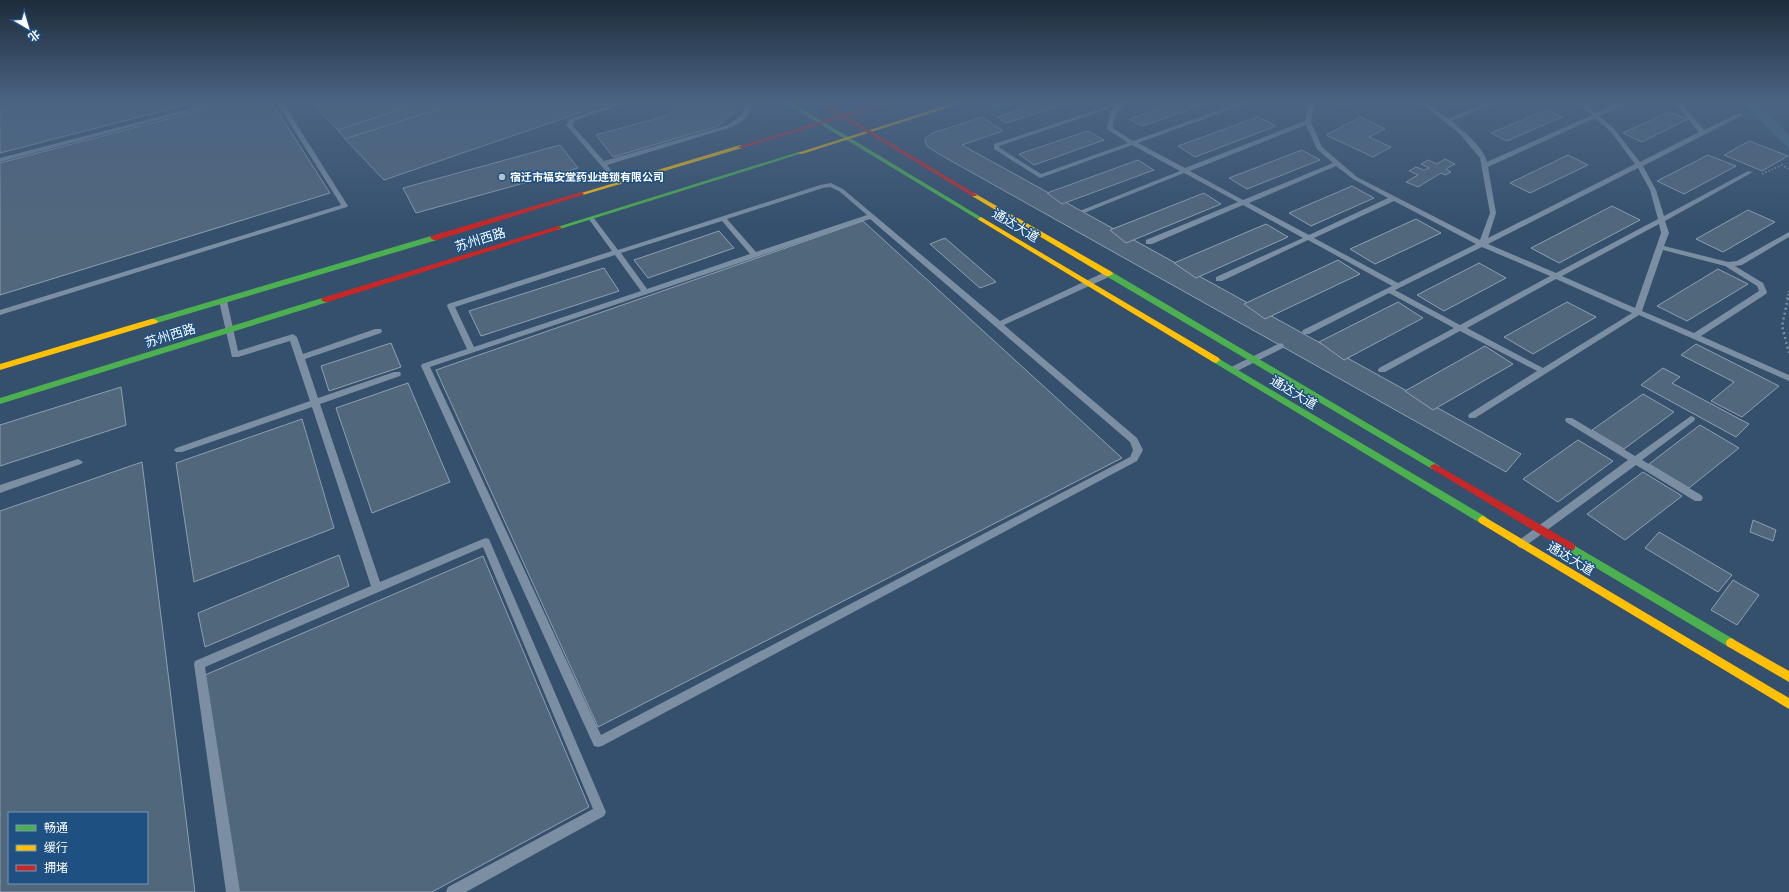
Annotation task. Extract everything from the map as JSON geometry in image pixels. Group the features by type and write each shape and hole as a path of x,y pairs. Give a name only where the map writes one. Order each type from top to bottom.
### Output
{"main road":[{"name":"苏州西路","path":"0,367 755,143"},
{"name":"苏州西路","path":"0,401 835,143"},
{"name":"通达大道","path":"853,143 1789,704"},
{"name":"通达大道","path":"886,143 1789,677"}],"lane":[{"path":"0,160 67,143"},
{"path":"0,313 345,206 305,143"},
{"path":"584,143 619,183"},
{"path":"602,164 674,143"},
{"path":"1003,143 996,145 997,150 1040,176 1132,143 1398,286"},
{"path":"1084,211 1256,143"},
{"path":"1317,143 1319,148 1355,178 1482,244 1637,313 1789,378"},
{"path":"1470,143 1483,158 1493,213 1482,244"},
{"path":"1484,166 1536,143"},
{"path":"1472,416 1637,313 1665,233 1653,190 1639,165 1622,143"},
{"path":"1306,332 1684,143"},
{"path":"1149,242 1337,163"},
{"path":"1382,370 1750,172"},
{"path":"472,350 451,306 822,186 831,186 841,190 872,216 999,324 1134,440 1138,450 1134,459 598,742 426,366 645,291 872,216"},
{"path":"1219,280 1394,198"},
{"path":"591,218 645,291"},
{"path":"723,218 755,255"},
{"path":"1659,248 1728,264 1739,263 1789,234"},
{"path":"1694,337 1763,292 1760,285 1728,264"},
{"path":"999,324 1108,274"},
{"path":"1390,291 1544,371"},
{"path":"223,301 235,355 293,337 377,588"},
{"path":"300,358 378,331"},
{"path":"1232,370 1280,346"},
{"path":"178,450 397,374"},
{"path":"1521,544 1539,529 1691,418"},
{"path":"1569,420 1698,498"},
{"path":"0,489 78,462"},
{"path":"233,892 198,664 486,542 600,812 453,892"}],"path":[{"path":"1750,172 1765,174 1782,165 1789,169"},
{"path":"1789,291 1782,326 1789,353"}],"water":[{"path":"1783,143 1789,143 1789,149"}],"building":[{"path":"0,143 40,143 0,153"},
{"path":"78,143 298,143 330,193 0,295 0,163"},
{"path":"348,143 493,143 384,180"},
{"path":"602,143 662,143 613,157"},
{"path":"925,143 969,143 962,145 1521,454 1506,472 927,146"},
{"path":"1053,143 1097,143 1034,165 1019,154"},
{"path":"1187,143 1233,143 1195,157 1178,146"},
{"path":"1342,143 1381,143 1391,147 1373,157"},
{"path":"1746,143 1753,143 1788,156 1762,171 1724,155"},
{"path":"560,145 578,168 416,213 403,188"},
{"path":"1302,150 1320,160 1247,189 1229,178"},
{"path":"1568,155 1588,165 1530,193 1510,183"},
{"path":"1708,155 1736,166 1684,194 1657,181"},
{"path":"1445,159 1455,164 1446,169 1451,172 1445,175 1441,173 1418,187 1406,182 1418,175 1409,171 1416,167 1424,170 1429,168 1421,164 1428,160 1437,164"},
{"path":"1138,160 1154,170 1062,204 1047,193"},
{"path":"1352,186 1374,198 1311,226 1289,213"},
{"path":"1204,193 1221,204 1126,243 1110,230"},
{"path":"1612,206 1640,220 1559,263 1531,248"},
{"path":"1748,210 1775,222 1723,252 1696,239"},
{"path":"1416,219 1441,233 1375,264 1350,249"},
{"path":"863,221 1122,458 598,727 436,370"},
{"path":"1266,224 1288,237 1196,278 1174,263"},
{"path":"719,231 734,248 648,278 634,260"},
{"path":"945,238 996,282 980,288 930,244"},
{"path":"1338,260 1360,274 1265,319 1244,304"},
{"path":"1479,263 1506,278 1444,311 1417,295"},
{"path":"604,268 619,291 481,336 469,311"},
{"path":"1718,269 1748,284 1687,321 1657,306"},
{"path":"1398,302 1423,318 1344,360 1319,342"},
{"path":"1567,302 1596,317 1533,354 1504,337"},
{"path":"391,343 401,367 329,391 321,366"},
{"path":"1696,344 1779,386 1742,417 1711,401 1734,382 1681,355"},
{"path":"1485,346 1513,364 1433,410 1405,391"},
{"path":"1663,368 1680,377 1672,383 1749,424 1736,437 1641,385"},
{"path":"408,383 450,482 372,513 336,408"},
{"path":"121,387 126,425 0,466 0,425"},
{"path":"1643,394 1674,412 1624,449 1592,430"},
{"path":"302,419 334,528 194,582 176,463"},
{"path":"1700,425 1739,448 1689,488 1649,464"},
{"path":"1578,440 1613,461 1558,502 1523,479"},
{"path":"142,462 195,892 0,892 0,511"},
{"path":"1643,472 1682,496 1625,540 1587,514"},
{"path":"1753,520 1776,530 1773,541 1750,532"},
{"path":"1659,532 1732,575 1718,592 1645,548"},
{"path":"339,555 349,586 205,647 198,613"},
{"path":"483,556 589,807 432,892 239,892 205,675"},
{"path":"1733,580 1759,595 1737,625 1711,610"}],"traffic: fast":[{"path":"854,143 981,219"},
{"path":"558,228 800,153"},
{"path":"154,321 434,238"},
{"path":"1109,274 1435,467"},
{"path":"0,401 325,300"},
{"path":"1216,360 1483,520"},
{"path":"1570,547 1731,643"}],"traffic: slow":[{"path":"800,153 833,143"},
{"path":"581,194 740,147"},
{"path":"974,195 1109,274"},
{"path":"981,219 1216,360"},
{"path":"0,367 154,321"},
{"path":"1483,520 1789,704"},
{"path":"1731,643 1789,677"}],"traffic: jam":[{"path":"740,147 755,143"},
{"path":"887,143 974,195"},
{"path":"434,238 581,194"},
{"path":"325,300 558,228"},
{"path":"1435,467 1570,547"}],"place":[{"name":"宿迁市福安堂药业连锁有限公司","path":"502,177"}]}
